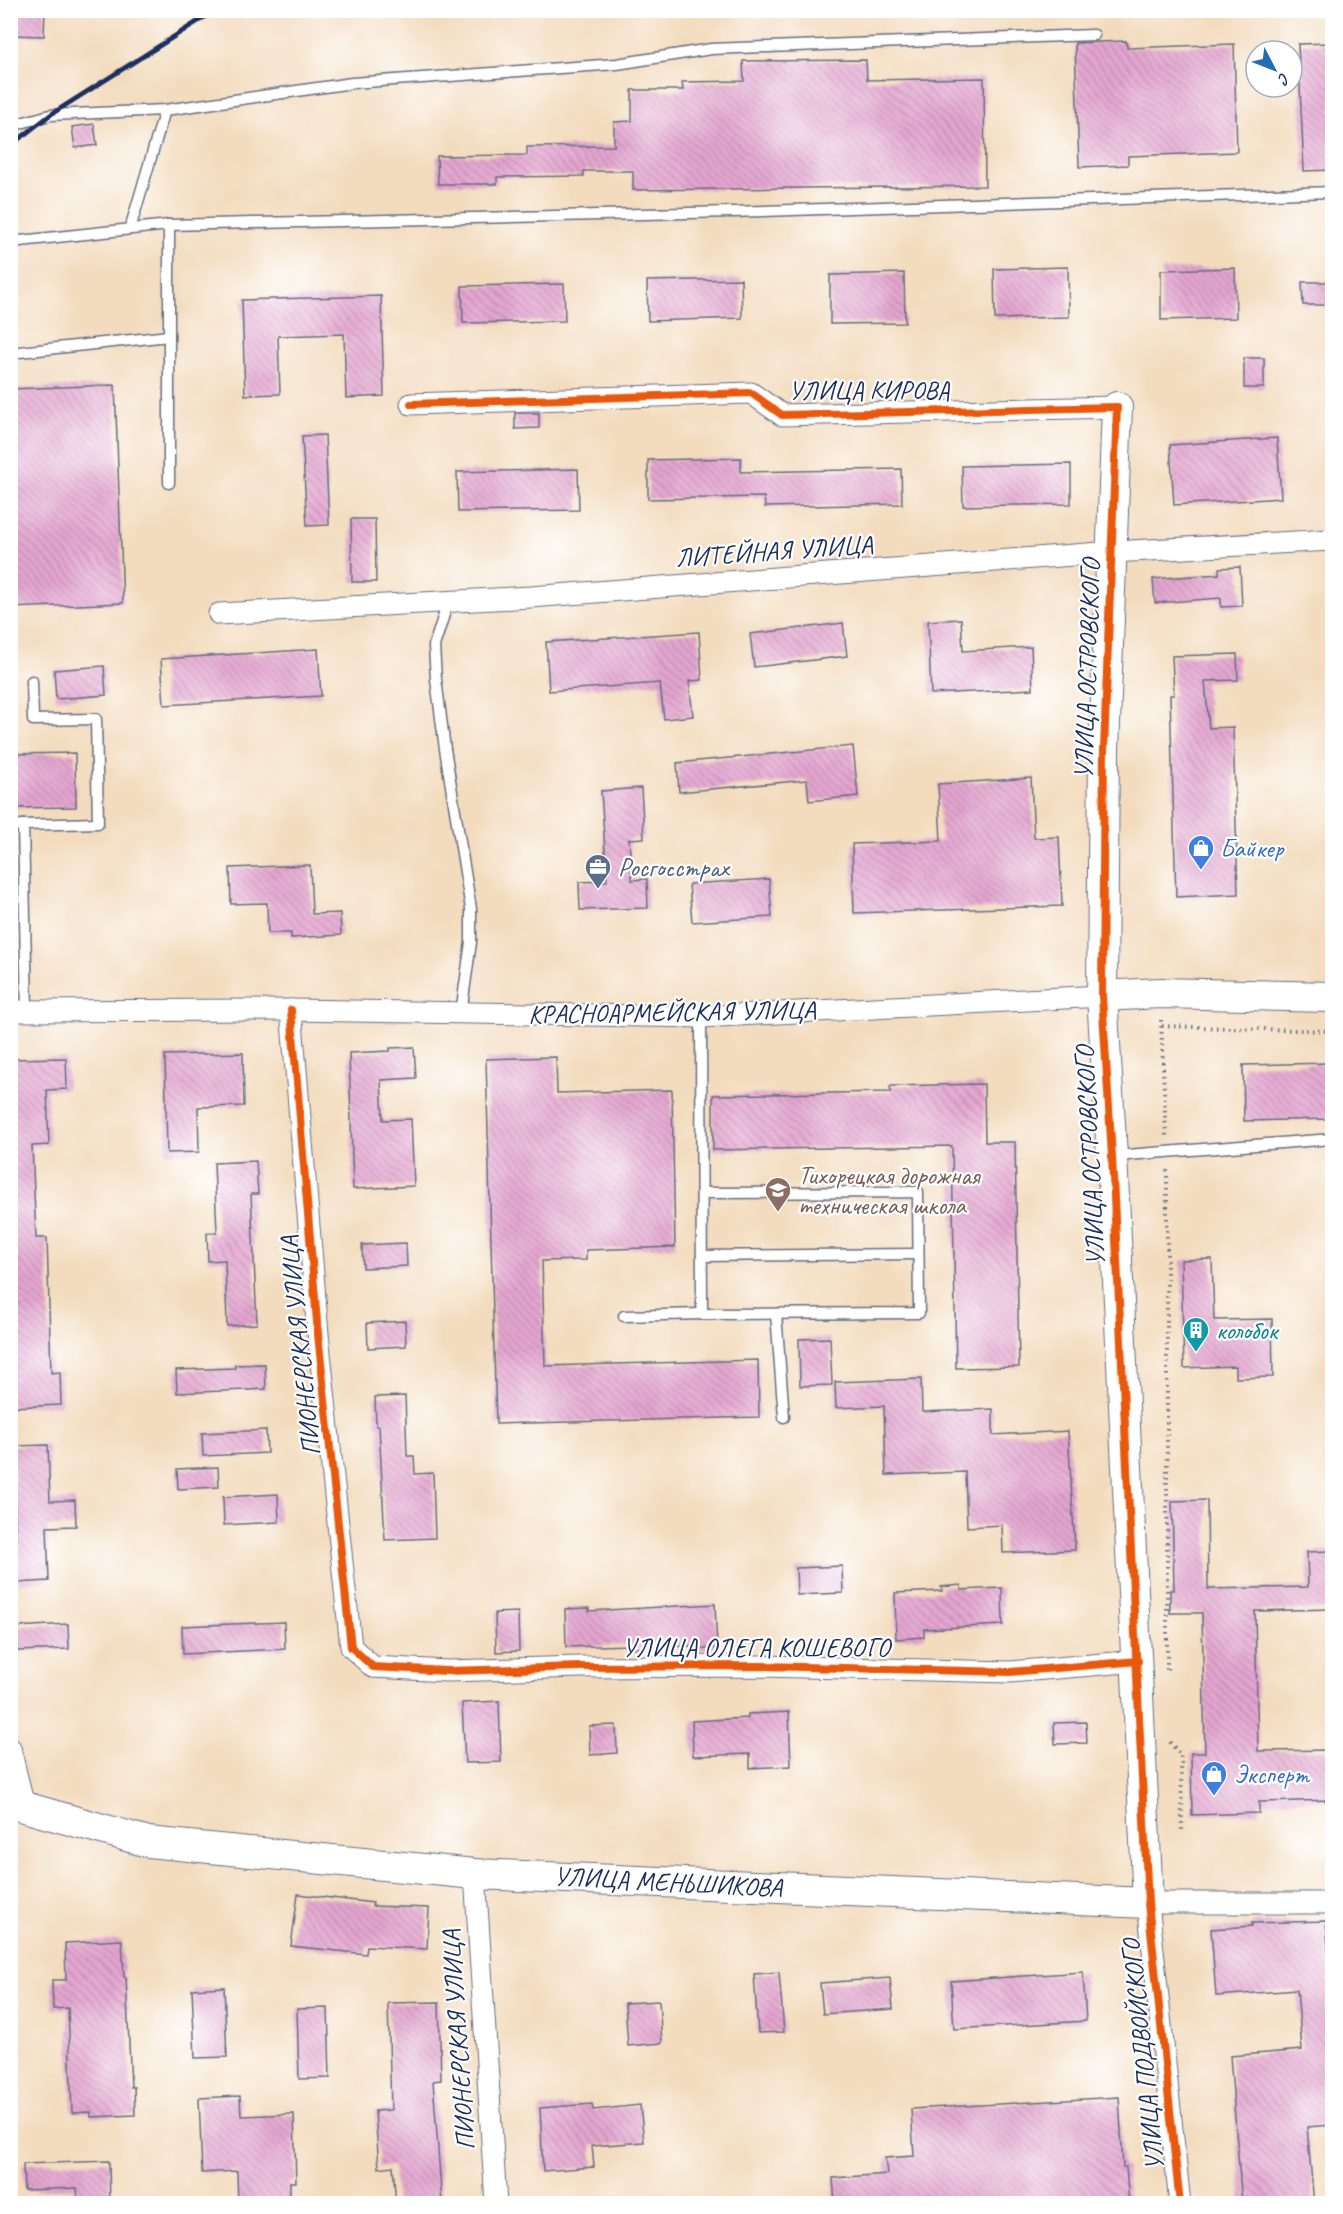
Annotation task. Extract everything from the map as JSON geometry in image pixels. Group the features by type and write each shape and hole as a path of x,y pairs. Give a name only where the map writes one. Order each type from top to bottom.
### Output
{"street":[{"name":"УЛИЦА КИРОВА","path":"411,404 751,393 782,415 1117,406"},
{"name":"УЛИЦА ОСТРОВСКОГО","path":"1117,406 1104,750 1102,996 1112,1156 1148,1903"},
{"name":"ЛИТЕЙНАЯ УЛИЦА","path":"219,614 531,597 1112,552 1332,540"},
{"name":"КРАСНОАРМЕЙСКАЯ УЛИЦА","path":"19,1011 291,1010 701,1017 1160,993 1332,997"},
{"name":"ПИОНЕРСКАЯ УЛИЦА","path":"291,1010 318,1334 351,1647 373,1667"},
{"name":"УЛИЦА ОЛЕГА КОШЕВОГО","path":"373,1667 447,1671 580,1667 760,1666 1010,1671 1137,1661"},
{"path":"10,1748 17,1805"},
{"name":"УЛИЦА МЕНЬШИКОВА","path":"17,1805 148,1842 475,1874 1148,1903 1332,1903"},
{"name":"ПИОНЕРСКАЯ УЛИЦА","path":"475,1874 496,2204"},
{"name":"УЛИЦА ПОДВОЙСКОГО","path":"1148,1903 1179,2204"}],"lane":[{"path":"10,126 50,116 165,110 352,83 616,64 711,49 1094,35"},
{"path":"130,229 165,110"},
{"path":"10,238 20,241 169,225 732,212 1332,192"},
{"path":"169,225 169,483"},
{"path":"10,353 169,336"},
{"path":"448,602 434,646 445,749 471,909 471,942 461,1013"},
{"path":"10,826 98,823 96,719 33,720 32,681"},
{"path":"19,1011 23,825"},
{"path":"701,1017 702,1314"},
{"path":"1112,1156 1332,1139"},
{"path":"624,1316 919,1313 918,1192 702,1193"},
{"path":"702,1256 918,1254"},
{"path":"776,1314 784,1417"}],"path":[{"path":"1160,993 1167,1152 1167,1681"},
{"path":"1162,1026 1332,1031"},
{"path":"1167,1740 1181,1756 1182,1831"}],"building":[{"path":"10,10 45,10 44,36 10,35"},
{"path":"1126,41 1127,48 1234,44 1237,152 1128,156 1128,165 1079,167 1075,43"},
{"path":"1332,43 1332,170 1304,171 1301,99 1304,99 1304,44"},
{"path":"866,60 867,80 984,78 985,186 633,190 633,171 584,171 584,176 497,177 497,184 438,184 437,156 527,155 527,147 614,146 614,122 632,121 632,90 683,90 682,82 744,81 743,61"},
{"path":"94,124 97,145 75,148 72,127"},
{"path":"1068,267 1069,317 995,319 994,269"},
{"path":"1235,268 1236,318 1161,320 1161,270"},
{"path":"904,273 905,323 830,324 830,275"},
{"path":"741,279 742,318 648,321 647,281"},
{"path":"1302,282 1332,282 1332,305 1303,305"},
{"path":"564,284 565,321 463,323 462,286"},
{"path":"381,296 384,396 346,398 344,334 278,336 280,394 245,395 242,300"},
{"path":"1244,358 1264,358 1264,388 1244,388"},
{"path":"115,385 123,603 10,608 10,389"},
{"path":"515,413 539,413 539,428 515,429"},
{"path":"325,435 329,525 307,526 302,436"},
{"path":"1277,438 1281,498 1174,505 1170,445"},
{"path":"741,458 741,472 901,469 902,504 765,507 764,497 648,499 648,460"},
{"path":"1071,464 1071,504 963,506 962,466"},
{"path":"578,469 579,510 458,512 457,472"},
{"path":"351,519 375,519 376,582 352,582"},
{"path":"1240,567 1242,606 1221,607 1221,598 1155,603 1153,579 1219,574 1219,568"},
{"path":"961,619 963,651 1031,647 1033,689 931,694 928,621"},
{"path":"843,623 847,656 754,667 750,634"},
{"path":"699,632 702,680 689,681 693,716 664,719 660,683 549,691 546,642"},
{"path":"318,649 321,696 164,705 161,659"},
{"path":"1237,654 1238,680 1205,681 1209,728 1233,727 1238,894 1176,897 1170,695 1174,695 1172,656"},
{"path":"104,666 106,695 56,699 54,670"},
{"path":"853,746 858,796 809,801 807,780 679,792 677,763"},
{"path":"75,753 76,807 10,808 10,754"},
{"path":"1031,778 1034,838 1059,837 1062,906 854,913 852,844 941,841 938,784"},
{"path":"641,788 644,838 629,839 632,880 647,879 648,908 580,910 579,882 607,881 601,791"},
{"path":"310,865 312,914 340,913 341,935 291,938 291,933 268,933 267,903 231,904 230,868"},
{"path":"769,879 772,917 692,922 689,884"},
{"path":"414,1047 416,1078 381,1080 383,1120 411,1119 414,1186 353,1189 349,1053"},
{"path":"243,1053 244,1106 198,1107 199,1152 167,1153 165,1055"},
{"path":"556,1057 557,1093 672,1090 675,1247 586,1250 586,1260 542,1261 545,1366 758,1360 759,1417 496,1424 486,1059"},
{"path":"66,1058 67,1089 47,1090 49,1145 32,1146 36,1238 47,1238 51,1373 60,1372 61,1405 10,1407 10,1059"},
{"path":"1332,1063 1332,1119 1244,1121 1243,1065"},
{"path":"984,1084 985,1142 1015,1142 1019,1367 956,1368 952,1146 713,1150 713,1095 891,1092 890,1086"},
{"path":"256,1161 258,1194 251,1194 257,1324 227,1326 225,1260 208,1261 207,1233 217,1233 214,1163"},
{"path":"406,1243 407,1266 363,1268 362,1245"},
{"path":"1212,1259 1214,1320 1272,1319 1273,1377 1236,1378 1236,1366 1184,1368 1181,1260"},
{"path":"405,1321 406,1346 368,1348 367,1323"},
{"path":"830,1338 832,1385 800,1386 799,1339"},
{"path":"265,1364 266,1389 177,1393 176,1370 235,1368 235,1365"},
{"path":"921,1379 922,1412 993,1409 993,1435 1068,1431 1075,1550 1003,1553 1002,1525 967,1527 965,1472 886,1475 884,1406 836,1408 835,1382"},
{"path":"405,1396 407,1456 414,1456 415,1474 433,1473 435,1538 385,1540 379,1426 376,1426 375,1397"},
{"path":"266,1430 267,1453 203,1456 202,1433"},
{"path":"48,1445 50,1501 75,1500 76,1526 47,1527 49,1581 17,1583 13,1446"},
{"path":"218,1467 219,1487 178,1489 177,1469"},
{"path":"278,1494 279,1522 224,1525 223,1497"},
{"path":"1207,1500 1208,1589 1308,1587 1307,1552 1332,1551 1332,1609 1255,1611 1258,1751 1332,1750 1332,1800 1259,1802 1259,1813 1192,1815 1191,1753 1205,1753 1202,1613 1170,1613 1170,1590 1174,1590 1172,1501"},
{"path":"842,1566 843,1593 797,1595 796,1568"},
{"path":"961,1585 961,1590 1002,1588 1003,1625 924,1629 924,1637 896,1639 895,1593 942,1591 941,1587"},
{"path":"715,1604 717,1648 693,1650 693,1646 630,1648 630,1645 566,1647 565,1609 589,1608 589,1611"},
{"path":"518,1612 519,1651 496,1652 495,1613"},
{"path":"284,1622 285,1649 183,1654 182,1626"},
{"path":"68,1624 69,1649 17,1651 16,1627"},
{"path":"499,1701 501,1762 465,1763 462,1703"},
{"path":"789,1712 791,1766 750,1768 750,1754 693,1756 692,1721 748,1718 748,1714"},
{"path":"1086,1722 1087,1743 1055,1744 1054,1723"},
{"path":"616,1725 617,1753 590,1755 589,1726"},
{"path":"298,1894 373,1903 372,1906 429,1908 427,1949 367,1946 366,1954 291,1946"},
{"path":"1326,1921 1331,1987 1328,1987 1332,2045 1332,2125 1307,2127 1314,2204 1242,2204 1230,2056 1302,2050 1297,1990 1216,1996 1211,1929 1252,1926 1252,1923"},
{"path":"122,1940 131,2087 134,2087 135,2115 91,2117 91,2112 72,2113 68,2008 53,2009 52,1980 66,1980 65,1943"},
{"path":"779,1972 784,2032 758,2033 754,1974"},
{"path":"1083,1972 1086,2021 954,2029 951,1981"},
{"path":"890,1978 893,2009 823,2014 820,1983"},
{"path":"224,1987 227,2057 195,2058 192,1989"},
{"path":"659,2001 662,2043 628,2046 625,2003"},
{"path":"439,2002 441,2080 433,2081 442,2204 396,2204 393,2166 379,2168 375,2111 391,2110 388,2003"},
{"path":"328,2008 330,2078 299,2079 297,2009"},
{"path":"240,2096 241,2116 294,2114 296,2182 290,2182 290,2204 238,2204 237,2171 202,2173 199,2098"},
{"path":"1119,2097 1123,2167 1126,2167 1129,2204 835,2204 833,2178 887,2174 885,2158 914,2156 911,2109"},
{"path":"592,2104 593,2110 640,2105 644,2142 592,2146 594,2167 543,2171 540,2108"},
{"path":"109,2161 110,2204 78,2204 77,2188 24,2190 23,2164"}],"railway":[{"path":"10,146 50,115 216,10"}],"cycle path":[{"path":"411,404 751,393 782,415 1117,407 1104,750 1102,996 1112,1156 1148,1903 1180,2204"},
{"path":"291,1010 318,1334 351,1647 373,1667 447,1671 580,1667 761,1666 1010,1672 1138,1661"}],"place":[{"name":"Байкер","path":"1201,871"},
{"name":"Росгосстрах","path":"598,890"},
{"name":"Тихорецкая дорожная техническая школа","path":"778,1213"},
{"name":"колобок","path":"1196,1353"},
{"name":"Эксперт","path":"1214,1797"}]}
